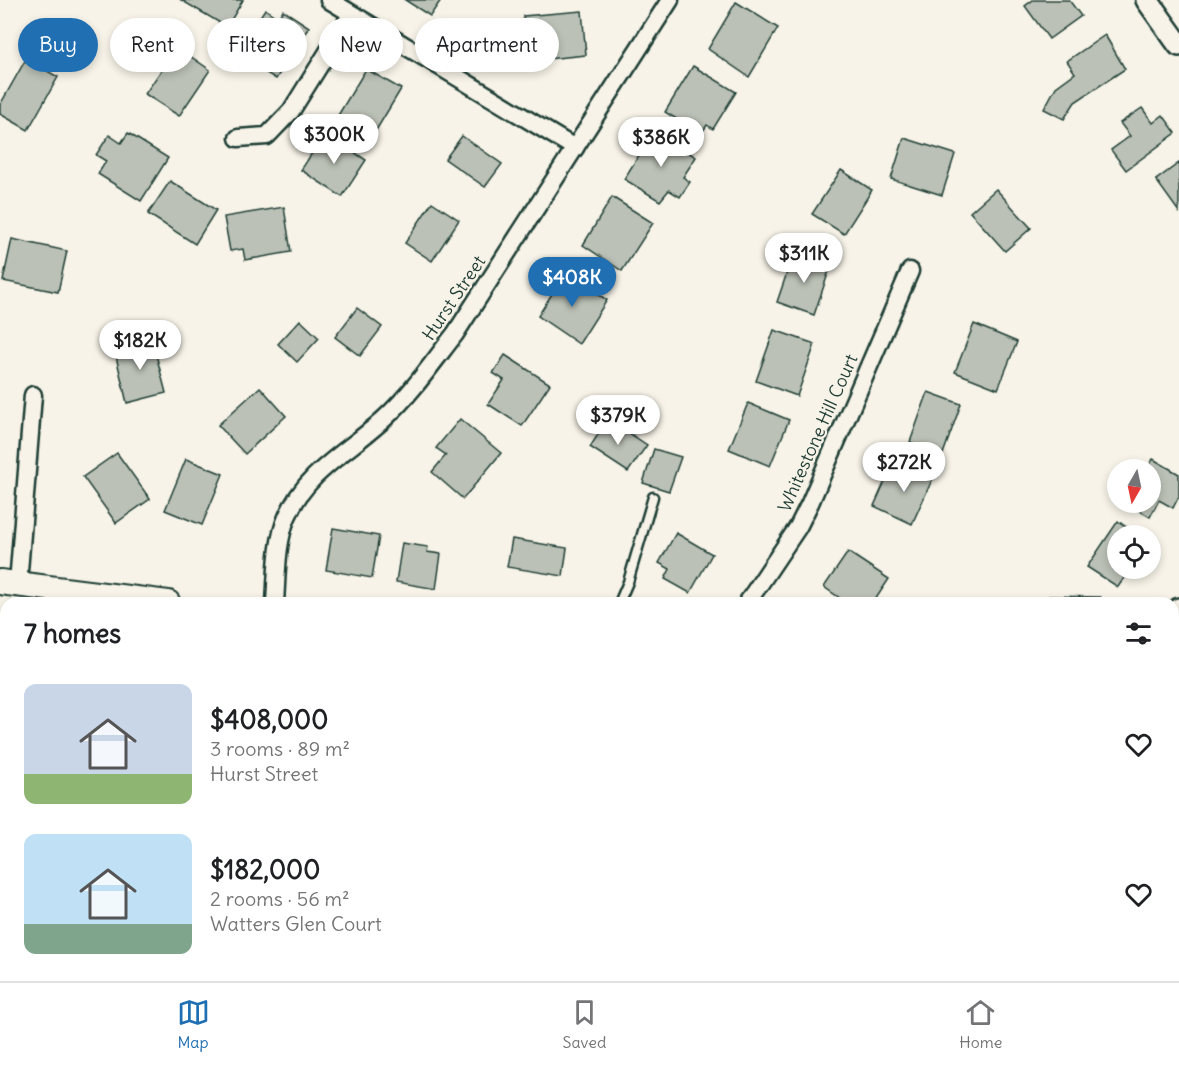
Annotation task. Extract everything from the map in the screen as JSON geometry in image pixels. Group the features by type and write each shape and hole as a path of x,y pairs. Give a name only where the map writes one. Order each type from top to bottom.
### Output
{"main road":[{"path":"9,583 120,597"}],"street":[{"path":"329,0 575,148"},
{"name":"Hurst Street","path":"275,597 281,534 286,518 298,495 314,475 385,418 419,381 455,334 670,0"},
{"path":"1147,0 1179,45"},
{"path":"238,138 267,136 291,111 351,15"},
{"name":"Whitestone Hill Court","path":"751,597 798,527 810,503 910,271"},
{"path":"9,583 33,395"}],"lane":[{"path":"622,597 653,497"}],"building":[{"path":"181,0 243,0 232,18 212,18"},
{"path":"405,0 441,0 430,16"},
{"path":"1033,0 1069,0 1081,16 1049,39 1025,6"},
{"path":"736,2 778,28 749,77 708,49"},
{"path":"265,9 278,18 259,18"},
{"path":"283,10 295,18 278,18"},
{"path":"582,11 586,55 559,58 559,18 523,18 523,16"},
{"path":"1105,35 1125,69 1075,102 1064,119 1044,109 1056,87 1075,73 1067,61"},
{"path":"195,60 207,68 209,72 179,116 145,94 160,72 195,72"},
{"path":"693,66 736,92 713,129 707,125 701,134 665,112"},
{"path":"19,72 49,72 58,77 28,130 0,114 0,105"},
{"path":"265,72 280,72 276,79"},
{"path":"364,72 371,72 401,89 372,137 337,117"},
{"path":"1142,108 1153,123 1163,115 1176,133 1126,170 1111,150 1130,136 1120,123"},
{"path":"654,131 696,157 683,177 690,182 680,197 669,190 660,201 624,179"},
{"path":"128,133 168,158 141,201 98,174 106,161 96,155 109,135 121,143"},
{"path":"325,133 366,160 342,197 301,170"},
{"path":"462,136 502,164 485,187 445,159"},
{"path":"904,138 955,154 942,195 891,179"},
{"path":"1179,163 1179,212 1156,180"},
{"path":"841,170 872,190 844,234 812,214"},
{"path":"170,181 216,210 195,244 148,214"},
{"path":"996,189 1031,228 1005,251 970,212"},
{"path":"612,197 653,223 622,271 583,245"},
{"path":"432,202 459,220 432,261 405,243"},
{"path":"284,207 291,252 245,260 243,249 230,251 224,217"},
{"path":"12,239 67,251 58,292 3,281"},
{"path":"794,252 831,265 814,315 777,302"},
{"path":"565,273 607,300 579,344 538,316"},
{"path":"357,308 382,327 360,356 335,337"},
{"path":"300,320 319,338 297,362 278,344"},
{"path":"974,324 1017,342 998,389 955,372"},
{"path":"774,330 815,344 797,396 756,381"},
{"path":"152,339 166,393 127,403 114,348"},
{"path":"505,355 550,384 522,426 488,404 504,380 493,373"},
{"path":"260,387 286,416 245,454 218,425"},
{"path":"928,392 961,404 943,454 910,442"},
{"path":"748,403 789,420 770,466 729,449"},
{"path":"460,419 501,453 463,499 432,472 446,455 436,448"},
{"path":"608,419 647,445 628,472 590,447"},
{"path":"654,449 681,457 669,491 643,483"},
{"path":"117,453 150,499 116,523 83,477"},
{"path":"186,459 223,474 202,525 165,510"},
{"path":"1161,464 1179,474 1179,496 1173,508 1161,501"},
{"path":"903,465 933,478 912,524 874,506 890,470 899,474"},
{"path":"333,528 379,536 372,578 326,570"},
{"path":"676,533 712,554 690,593 665,579 670,569 659,563"},
{"path":"1107,537 1107,579 1123,579 1118,587 1087,567"},
{"path":"512,539 567,548 563,576 507,567"},
{"path":"402,543 428,547 427,552 441,554 436,589 396,582"},
{"path":"848,552 889,579 877,597 838,597 824,587"},
{"path":"1049,596 1100,597 1049,597"}]}
